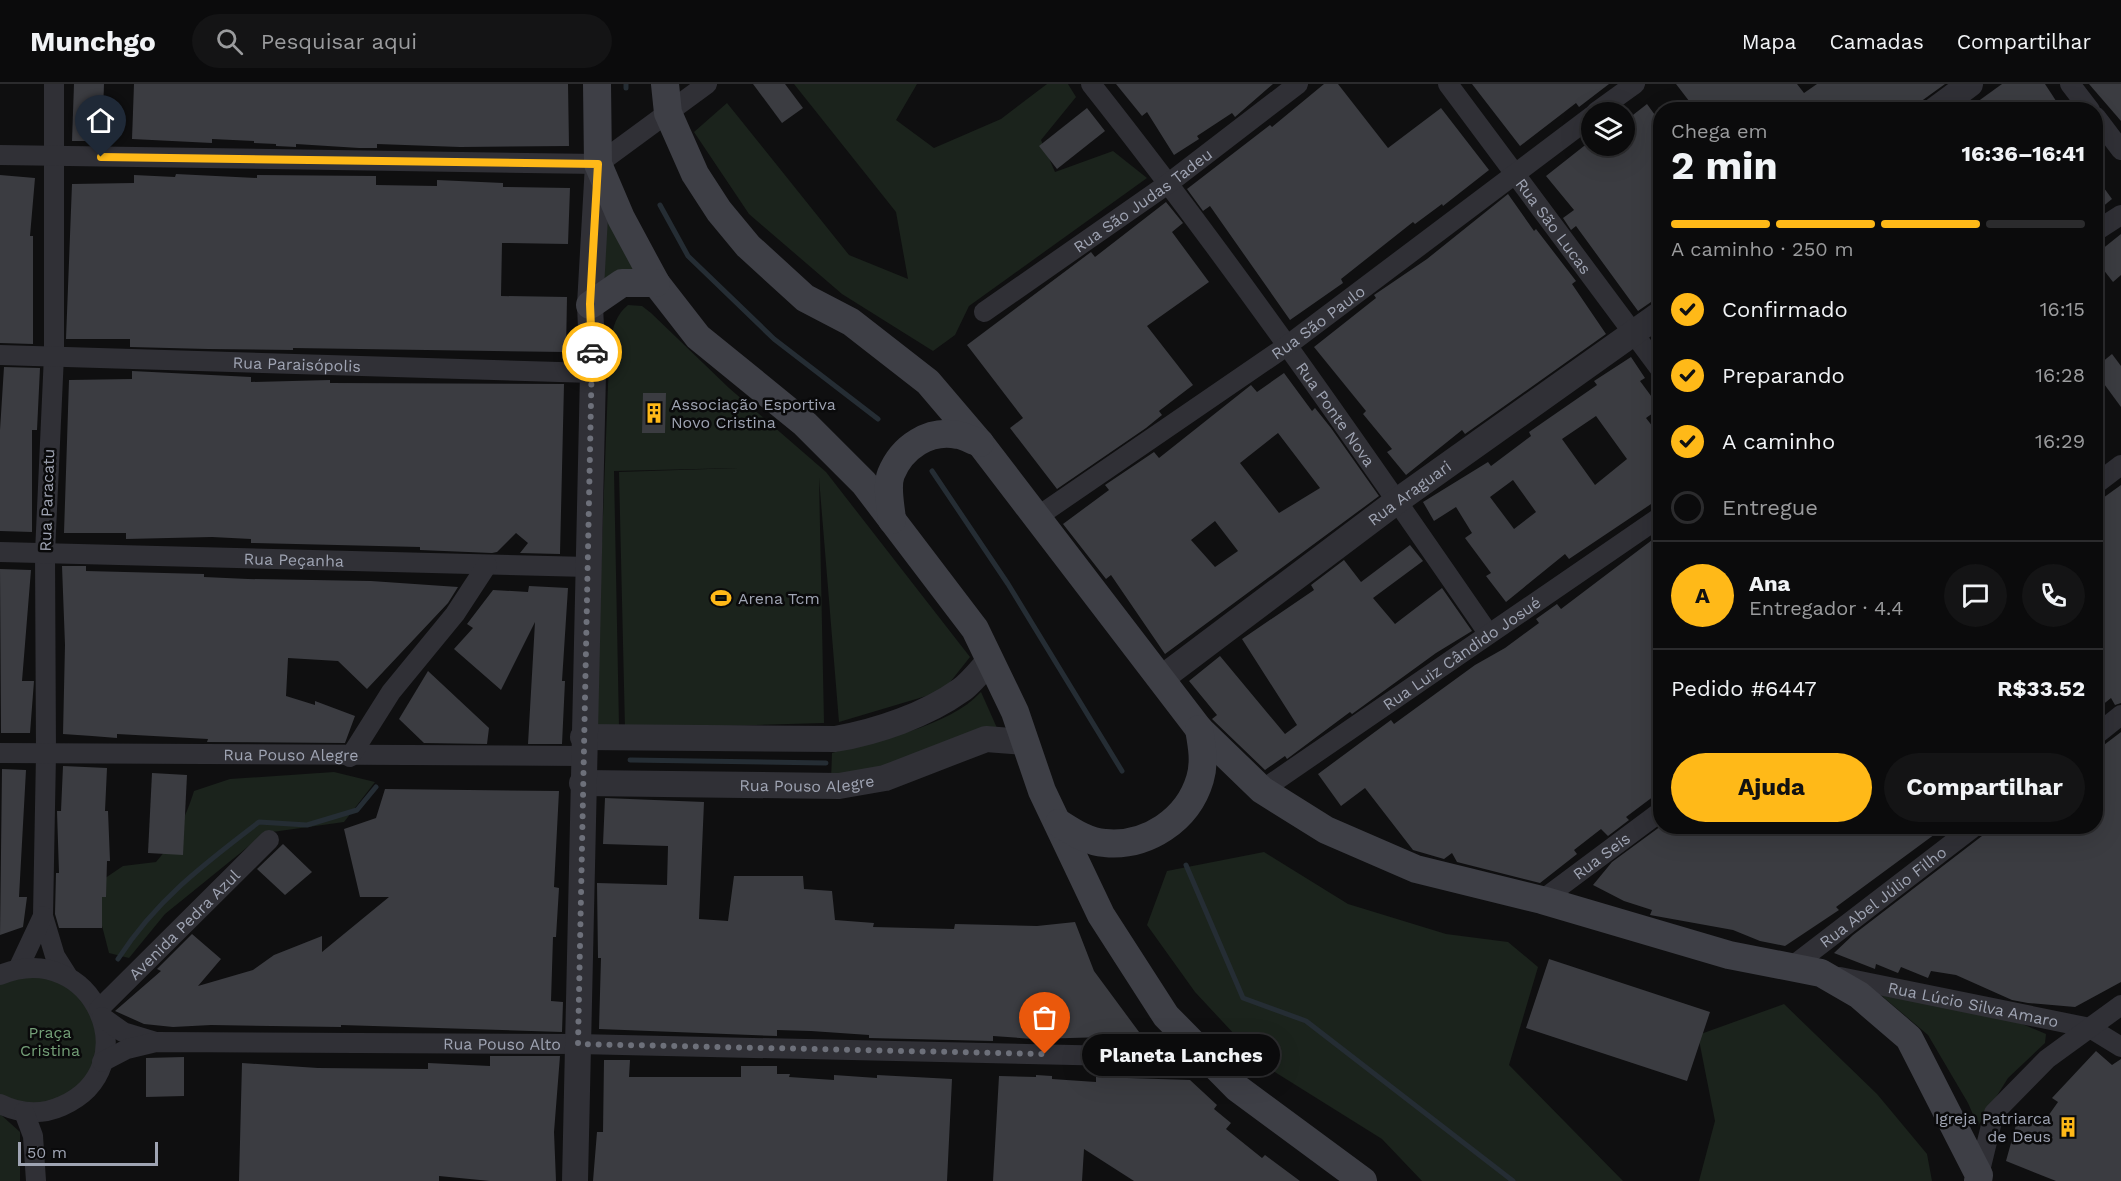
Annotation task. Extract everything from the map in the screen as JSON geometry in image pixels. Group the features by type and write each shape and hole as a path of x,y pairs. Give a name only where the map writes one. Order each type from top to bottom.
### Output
{"main road":[{"path":"597,84 598,164 621,218 656,283 698,337 805,424 864,483 975,629 1015,712 1042,791 1101,915 1166,1016 1237,1088 1363,1181"},
{"path":"665,84 668,113 695,174 719,211 748,246 806,298 851,322 928,382 980,443 1199,729 1262,790 1326,830 1416,869 1542,900 1729,955 1821,973 1860,994 1909,1038 1978,1178"},
{"path":"590,304 622,284 656,283"},
{"path":"892,520 891,475 902,456 919,440 934,435 957,434 980,443"},
{"path":"1059,823 1080,836 1104,843 1120,843 1153,836 1174,822 1190,802 1200,779 1203,754 1199,729"}],"street":[{"name":"Rua Paracatu","path":"54,84 54,355 45,553 46,754 43,916 55,956 67,975"},
{"path":"0,155 598,164 707,84"},
{"name":"Rua Ponte Nova","path":"1090,84 1169,183 1288,345 1488,633"},
{"name":"Rua São Judas Tadeu","path":"984,312 1169,183 1298,84"},
{"name":"Rua São Lucas","path":"1448,84 1653,360"},
{"path":"1610,102 1635,84"},
{"path":"1946,102 1970,84"},
{"path":"2070,84 2084,102"},
{"name":"Rua São Paulo","path":"1037,517 1288,345 1581,124"},
{"path":"2103,126 2121,150"},
{"path":"575,1181 582,783 593,373 590,304 598,164"},
{"path":"2103,227 2121,215"},
{"name":"Rua Araguari","path":"1162,678 1397,501 1653,319"},
{"name":"Rua Paraisópolis","path":"0,355 593,373"},
{"path":"2103,479 2121,465"},
{"name":"Rua Luiz Cândido Josué","path":"1262,790 1653,522"},
{"name":"Rua Peçanha","path":"0,552 588,567"},
{"path":"351,757 391,692 455,614 488,565"},
{"name":"Rua Pouso Alegre","path":"0,753 351,757 835,739 859,735 930,708 962,690 990,660"},
{"path":"2103,729 2121,715"},
{"name":"Rua Pouso Alegre","path":"582,783 838,786 885,778 986,739 1025,742"},
{"name":"Rua Seis","path":"1542,900 1653,817"},
{"name":"Rua Abel Júlio Filho","path":"1790,968 1965,834"},
{"name":"Avenida Pedra Azul","path":"101,1013 270,840"},
{"name":"Rua Paracatu","path":"9,972 43,916"},
{"path":"0,1104 24,1112 54,1110 70,1102 84,1092 95,1078 102,1062 106,1039 101,1013 91,996 67,975 43,968 9,972"},
{"name":"Rua Lúcio Silva Amaro","path":"1821,973 2090,1028 2121,1047"},
{"path":"1978,1178 1994,1113 2047,1059 2121,1005"},
{"name":"Rua Pouso Alto","path":"101,1013 123,1032 156,1042"},
{"name":"Rua Pouso Alto","path":"102,1062 127,1049 156,1042 578,1044 1208,1058"},
{"path":"36,1173 44,1131 54,1110"},
{"path":"24,1112 33,1136 36,1173"}],"green space":[{"path":"794,84 917,84 896,120 934,148 1001,119 1047,84 1068,84 1076,97 1041,140 1055,172 1113,151 1147,178 969,306 955,335 933,351 842,294 749,214 694,132 727,103 849,255 908,279 896,212"},
{"path":"604,194 638,273 604,280"},
{"path":"628,305 642,306 651,313 729,388 826,472 970,657 943,691 839,722 819,478 824,723 625,729 619,472 738,468 614,471 619,726 595,727 609,353 616,321"},
{"path":"981,692 997,728 879,771 831,781 832,753 932,723 967,704"},
{"path":"334,772 375,782 344,822 265,833 165,914 129,958 109,953 92,887 123,866 156,862 179,829 194,791 230,779"},
{"path":"1264,852 1348,904 1446,934 1508,942 1538,967 1509,1065 1623,1181 1422,1181 1382,1139 1262,1064 1195,992 1147,925 1167,871"},
{"name":"Praça Cristina","path":"20,976 62,980 93,1009 100,1052 80,1089 40,1107 0,1097 0,984"},
{"path":"1876,991 2020,1023 2046,1034 2045,1043 2008,1078 1978,1126 1968,1103 1928,1035"},
{"path":"1784,1004 1877,1094 1927,1154 1932,1181 1699,1181 1715,1121 1698,1035"},
{"path":"0,1114 20,1132 20,1181 0,1181"}],"building":[{"path":"74,84 104,84 102,141 72,141"},
{"path":"134,84 568,84 569,146 460,147 377,144 377,148 359,148 296,144 296,147 254,143 254,141 212,139 212,143 132,139"},
{"path":"753,84 785,84 803,108 782,123"},
{"path":"1116,84 1273,84 1235,117 1232,113 1197,136 1199,139 1174,155 1147,112 1142,116"},
{"path":"1324,84 1338,84 1388,148 1441,108 1489,170 1443,206 1442,204 1415,224 1413,222 1341,279 1343,283 1290,320 1210,206 1203,211 1187,189 1270,125 1272,127"},
{"path":"1472,84 1609,84 1586,102 1581,102 1579,107 1576,103 1520,146"},
{"path":"1676,84 1797,84 1804,93 1817,84 1945,84 1920,102 1690,102"},
{"path":"2002,84 2045,84 2057,102 1977,102"},
{"path":"2089,84 2121,84 2121,121"},
{"path":"1647,104 1653,112 1653,301 1638,311 1576,226 1571,230 1563,218 1574,210 1546,176 1581,148 1581,156 1635,156 1635,113"},
{"path":"1087,108 1105,131 1057,169 1039,146"},
{"path":"176,174 257,178 257,175 376,176 376,185 437,186 437,180 503,183 503,187 570,188 568,244 502,243 501,296 567,297 566,352 130,347 130,339 66,339 72,184 134,183 134,175 175,177"},
{"path":"0,175 35,178 30,236 33,236 33,344 0,343"},
{"path":"2103,187 2112,199 2103,206"},
{"path":"1508,194 1534,231 1536,229 1576,281 1572,284 1606,334 1465,434 1462,430 1406,475 1387,452 1392,449 1363,414 1366,411 1314,347 1376,298 1374,295 1427,259"},
{"path":"1166,202 1183,223 1172,232 1209,282 1147,326 1193,385 1159,411 1162,415 1146,428 1057,489 1010,428 1023,418 967,345 1091,252 1095,257"},
{"path":"2121,234 2121,275 2113,282 2103,269 2103,248"},
{"path":"2112,354 2121,366 2121,407 2103,383 2103,361"},
{"path":"1631,357 1645,378 1640,381 1653,399 1653,413 1646,418 1653,427 1653,503 1569,559 1565,554 1506,602 1486,576 1491,573 1465,538 1472,533 1456,507 1434,521 1423,502 1488,462 1491,466 1531,436 1529,432 1597,385 1594,381","holes":["1596,416 1627,459 1595,485 1562,439","1513,480 1536,512 1514,529 1490,497"]},
{"path":"4,367 40,368 37,430 32,430 32,532 0,531 0,430"},
{"path":"132,371 251,377 251,382 330,380 330,383 564,384 560,554 520,553 528,543 516,533 497,552 492,553 420,550 420,547 251,543 251,539 212,537 126,539 126,533 64,533 69,380 132,379"},
{"path":"1284,373 1312,411 1315,408 1331,428 1379,496 1165,654 1111,575 1106,579 1063,524 1109,490 1105,485 1154,452 1159,458 1251,385 1257,392","holes":["1278,433 1320,488 1279,513 1240,463","1215,521 1238,551 1215,567 1191,540"]},
{"name":"Associação Esportiva Novo Cristina","path":"643,393 666,393 665,433 642,433"},
{"path":"2121,485 2121,703 2115,705 2111,698 2103,704 2103,498"},
{"path":"1653,539 1653,797 1626,817 1629,820 1608,836 1601,829 1574,850 1577,854 1540,883 1457,862 1452,853 1444,859 1413,850 1365,788 1341,806 1318,774 1391,720 1394,724 1475,665 1505,648 1539,623 1536,619 1557,604 1561,609"},
{"path":"1410,545 1423,561 1373,598 1395,624 1442,588 1472,631 1436,653 1352,714 1350,712 1287,759 1285,756 1265,770 1212,719 1217,715 1189,681 1220,656 1285,734 1297,725 1242,639 1314,590 1311,585 1344,560 1361,582"},
{"path":"62,566 86,566 86,571 204,574 204,577 248,579 371,581 458,587 448,603 367,689 338,661 288,658 286,696 315,705 315,701 355,716 345,743 207,742 208,739 117,734 117,738 63,734 65,645"},
{"path":"0,569 31,570 22,681 34,681 30,733 1,733"},
{"path":"529,586 568,588 562,681 565,681 562,744 528,744 535,622 501,690 454,649 473,628 467,624 493,590 528,592"},
{"path":"428,671 489,728 487,744 424,743 399,719"},
{"path":"2121,732 2121,982 2075,1007 2028,1003 2012,1000 1956,975 1931,971 1928,978 1901,967 1898,973 1876,964 1875,969 1834,953 1853,935 1985,834 2103,834 2103,746"},
{"path":"63,766 107,768 105,811 108,811 110,861 107,861 106,897 102,897 102,928 59,928 55,914 56,873 59,873 57,811 61,811"},
{"path":"2,769 26,770 19,897 27,897 23,927 0,935"},
{"path":"152,773 187,775 183,855 148,853"},
{"path":"385,789 559,791 554,887 559,888 556,937 553,937 551,1001 563,1002 562,1032 341,1025 341,1027 211,1025 173,1027 144,1024 115,1011 161,971 157,969 192,934 221,959 198,986 253,970 274,955 322,936 322,952 389,897 360,897 344,829 376,818"},
{"path":"605,798 704,802 699,919 728,921 734,876 803,876 804,889 832,891 835,920 874,923 873,927 954,929 955,924 1037,926 1075,922 1094,971 1142,1036 1034,1039 993,1036 993,1041 869,1038 869,1035 811,1031 777,1030 777,1036 599,1029 601,958 598,958 597,883 667,885 668,846 603,844"},
{"path":"1653,832 1653,834 1935,834 1836,907 1839,910 1785,946 1760,941 1733,930 1650,915 1652,910 1624,901 1593,885 1612,862"},
{"path":"283,844 312,872 285,895 257,869"},
{"path":"1549,959 1710,1012 1687,1081 1526,1028"},
{"path":"2096,1051 2112,1065 2121,1059 2121,1181 2056,1181 2006,1161 2019,1114 2041,1126 2058,1102 2052,1098"},
{"path":"490,1056 560,1056 554,1132 556,1181 490,1181 439,1176 439,1181 239,1181 242,1063 318,1068 428,1069 428,1063 490,1066"},
{"path":"184,1057 184,1096 146,1097 146,1058"},
{"path":"604,1060 630,1060 629,1077 741,1077 741,1066 777,1066 777,1074 790,1074 789,1077 834,1080 834,1075 877,1078 877,1075 952,1079 947,1181 593,1181 597,1132 603,1132"},
{"path":"1036,1075 1052,1076 1052,1079 1096,1082 1096,1077 1190,1080 1217,1105 1214,1109 1231,1123 1226,1129 1262,1158 1265,1155 1300,1181 1134,1181 1084,1149 1082,1181 993,1181 999,1076 1036,1077"}],"waterway":[{"path":"660,205 688,256 774,339 878,419"},
{"path":"932,471 1008,584 1122,771"},
{"path":"630,760 826,763"},
{"path":"118,959 148,919 182,884 259,822 307,825 357,810 376,787"},
{"path":"1186,865 1243,998 1306,1021 1513,1181"}],"way so far":[{"path":"592,352 578,1044 1045,1054"}],"place":[{"name":"Associação Esportiva Novo Cristina","path":"654,413"},
{"name":"Arena Tcm","path":"721,598"},
{"name":"Planeta Lanches","path":"1045,1054"},
{"name":"Igreja Patriarca de Deus","path":"2068,1127"}],"route":[{"path":"101,157 598,164 590,304 592,352"}]}
